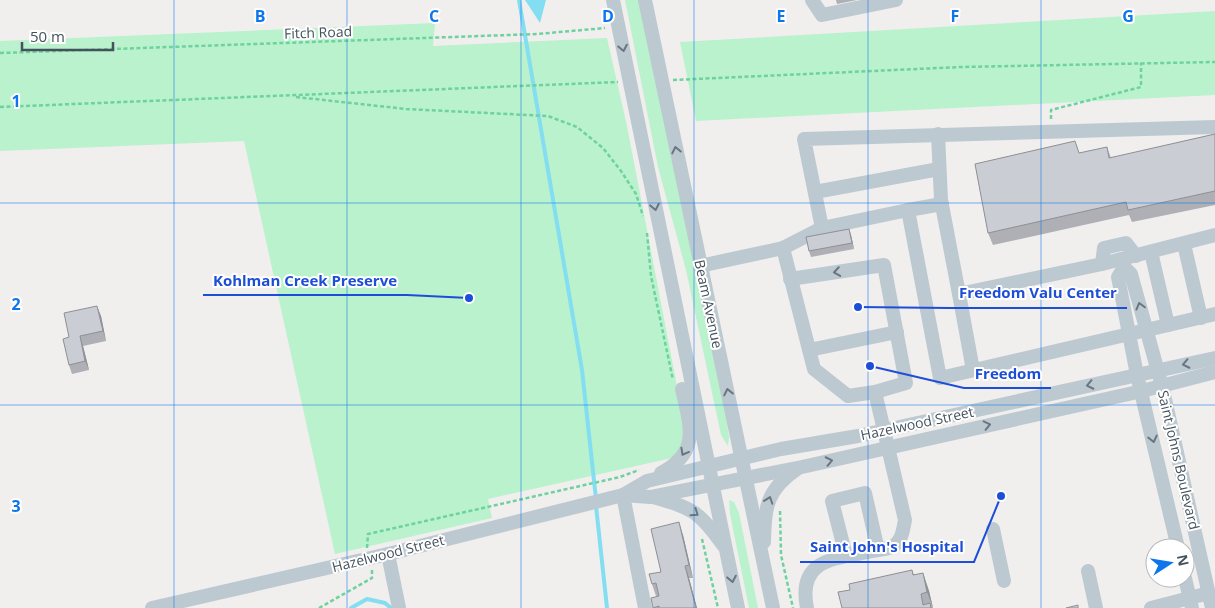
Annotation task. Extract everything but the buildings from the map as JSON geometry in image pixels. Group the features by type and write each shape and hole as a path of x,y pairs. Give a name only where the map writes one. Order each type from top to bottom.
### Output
{"street":[{"path":"613,0 738,608"},
{"name":"Beam Avenue","path":"645,0 773,608"},
{"path":"812,0 822,15 896,0"},
{"path":"822,228 804,139 1052,130 1215,127"},
{"path":"938,134 942,204 973,370"},
{"path":"815,192 939,169"},
{"path":"700,266 783,248 822,228 942,204"},
{"path":"908,210 940,378 1215,314"},
{"path":"959,294 1102,264 1127,261 1151,252 1215,235"},
{"path":"1184,244 1201,318"},
{"path":"783,248 790,279 814,369 848,396 875,392 906,383 884,265 790,279"},
{"path":"1151,252 1168,325"},
{"name":"Saint Johns Boulevard","path":"1127,261 1162,386 1212,608"},
{"name":"Saint Johns Boulevard","path":"1127,261 1118,277 1138,375 1176,538"},
{"path":"646,481 676,465 687,450 691,433 673,341 674,302"},
{"path":"809,350 896,332"},
{"name":"Hazelwood Street","path":"152,608 388,554 623,495 646,481 708,466 885,430 1215,358"},
{"name":"Hazelwood Street","path":"623,495 650,497 712,483 802,467 1142,391 1215,372"},
{"path":"807,608 804,593 810,572 824,561 892,547 902,536 905,520 875,392"},
{"path":"764,566 767,503 779,482 802,467"},
{"path":"846,556 832,501 865,493 878,550"},
{"path":"623,495 645,608"},
{"path":"650,497 679,504 695,512 709,525 726,550"},
{"path":"993,529 1004,581"},
{"path":"388,554 399,608"},
{"path":"1088,571 1096,608"},
{"path":"1187,588 1190,603"},
{"path":"1151,608 1190,603 1209,594"}],"path":[{"name":"Fitch Road","path":"0,53 537,34 606,28"},
{"path":"721,79 961,67 1215,62"},
{"path":"1052,130 1051,110 1141,88 1141,63"},
{"path":"0,107 577,84"},
{"path":"287,96 406,110 548,116 577,127 603,148 636,194 645,222"},
{"path":"646,231 651,276 674,382"},
{"path":"780,510 781,555 793,608"},
{"path":"701,538 718,608"}],"green space":[{"path":"625,0 639,0 726,416 729,437 728,446 721,435 686,270 658,167"},
{"path":"1215,11 1215,95 696,121 680,42"},
{"path":"435,23 433,46 607,38 627,126 690,454 488,499 492,518 335,554 244,141 0,151 0,41"},
{"path":"729,500 734,502 739,513 758,608 749,608 730,514"}],"water":[{"path":"525,0 546,0 540,23"}],"waterway":[{"path":"519,0 582,370 596,499"},
{"path":"596,506 607,608"},
{"path":"351,608 367,599 385,603 391,608"}],"place":[{"name":"Kohlman Creek Preserve","path":"469,298"},
{"name":"Freedom Valu Center","path":"858,307"},
{"name":"Freedom","path":"870,366"},
{"name":"Saint John's Hospital","path":"1001,496"}]}
